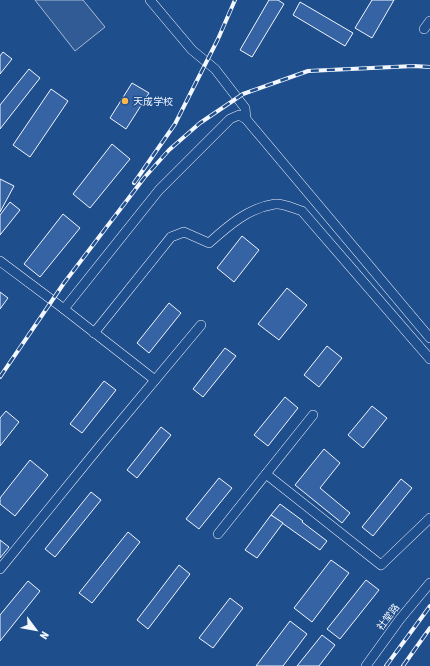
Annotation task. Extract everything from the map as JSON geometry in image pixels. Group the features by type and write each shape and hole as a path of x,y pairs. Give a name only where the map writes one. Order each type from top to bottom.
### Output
{"street":[{"path":"150,0 192,50 215,69 245,108 246,119"},
{"path":"64,309 159,190 230,119 239,115 246,119 430,338"},
{"path":"94,332 171,237 184,232 209,243 222,231 247,213 276,204 302,211 430,359"},
{"path":"0,260 155,380"},
{"path":"0,569 201,325"},
{"path":"218,534 313,414"},
{"path":"266,474 381,565 430,518"},
{"name":"社堂路","path":"366,666 400,619 430,583"}],"shaded area":[{"path":"35,0 83,0 105,27 75,51"}],"building":[{"path":"269,0 278,0 284,4 252,57 240,50"},
{"path":"372,0 394,0 372,38 355,28"},
{"path":"300,2 353,33 345,46 293,15"},
{"path":"3,52 12,59 0,74 0,56"},
{"path":"29,69 40,78 0,129 0,105"},
{"path":"132,83 149,93 126,129 110,118"},
{"path":"51,89 68,101 30,157 13,145"},
{"path":"112,144 130,159 90,208 73,194"},
{"path":"0,179 14,186 0,212"},
{"path":"10,202 20,210 0,235 0,215"},
{"path":"63,214 80,228 40,277 24,264"},
{"path":"242,236 259,250 234,282 217,268"},
{"path":"287,288 307,305 279,340 258,324"},
{"path":"0,292 8,298 0,309"},
{"path":"169,303 181,313 149,353 137,343"},
{"path":"327,346 342,358 319,387 304,375"},
{"path":"225,348 236,356 203,397 193,389"},
{"path":"104,381 116,390 82,433 70,424"},
{"path":"285,397 298,408 268,446 254,435"},
{"path":"372,406 387,418 363,448 348,435"},
{"path":"6,411 19,422 0,446 0,418"},
{"path":"161,427 171,435 137,478 127,470"},
{"path":"324,449 340,463 320,488 350,513 342,523 295,485"},
{"path":"30,460 48,475 15,516 0,504 0,498"},
{"path":"219,478 232,488 199,529 186,519"},
{"path":"401,479 412,488 373,536 362,527"},
{"path":"91,492 101,500 55,557 45,549"},
{"path":"280,504 327,541 320,550 271,515"},
{"path":"271,515 283,523 257,558 245,550"},
{"path":"128,532 140,542 92,603 79,593"},
{"path":"0,540 9,547 0,558"},
{"path":"331,560 349,573 312,622 294,608"},
{"path":"179,565 190,574 148,629 137,620"},
{"path":"366,580 379,590 340,639 327,629"},
{"path":"28,581 40,591 0,641 0,615"},
{"path":"230,598 243,608 213,648 199,638"},
{"path":"290,621 307,634 283,666 256,666"},
{"path":"322,635 335,645 319,666 297,666"}],"railway":[{"path":"134,183 175,124 218,39 235,0"},
{"path":"0,377 64,283 144,178 169,150 200,123 243,94 308,71 414,66 430,67"},
{"path":"386,666 430,606"},
{"path":"403,666 430,628"}],"place":[{"name":"天成学校","path":"125,101"}]}
